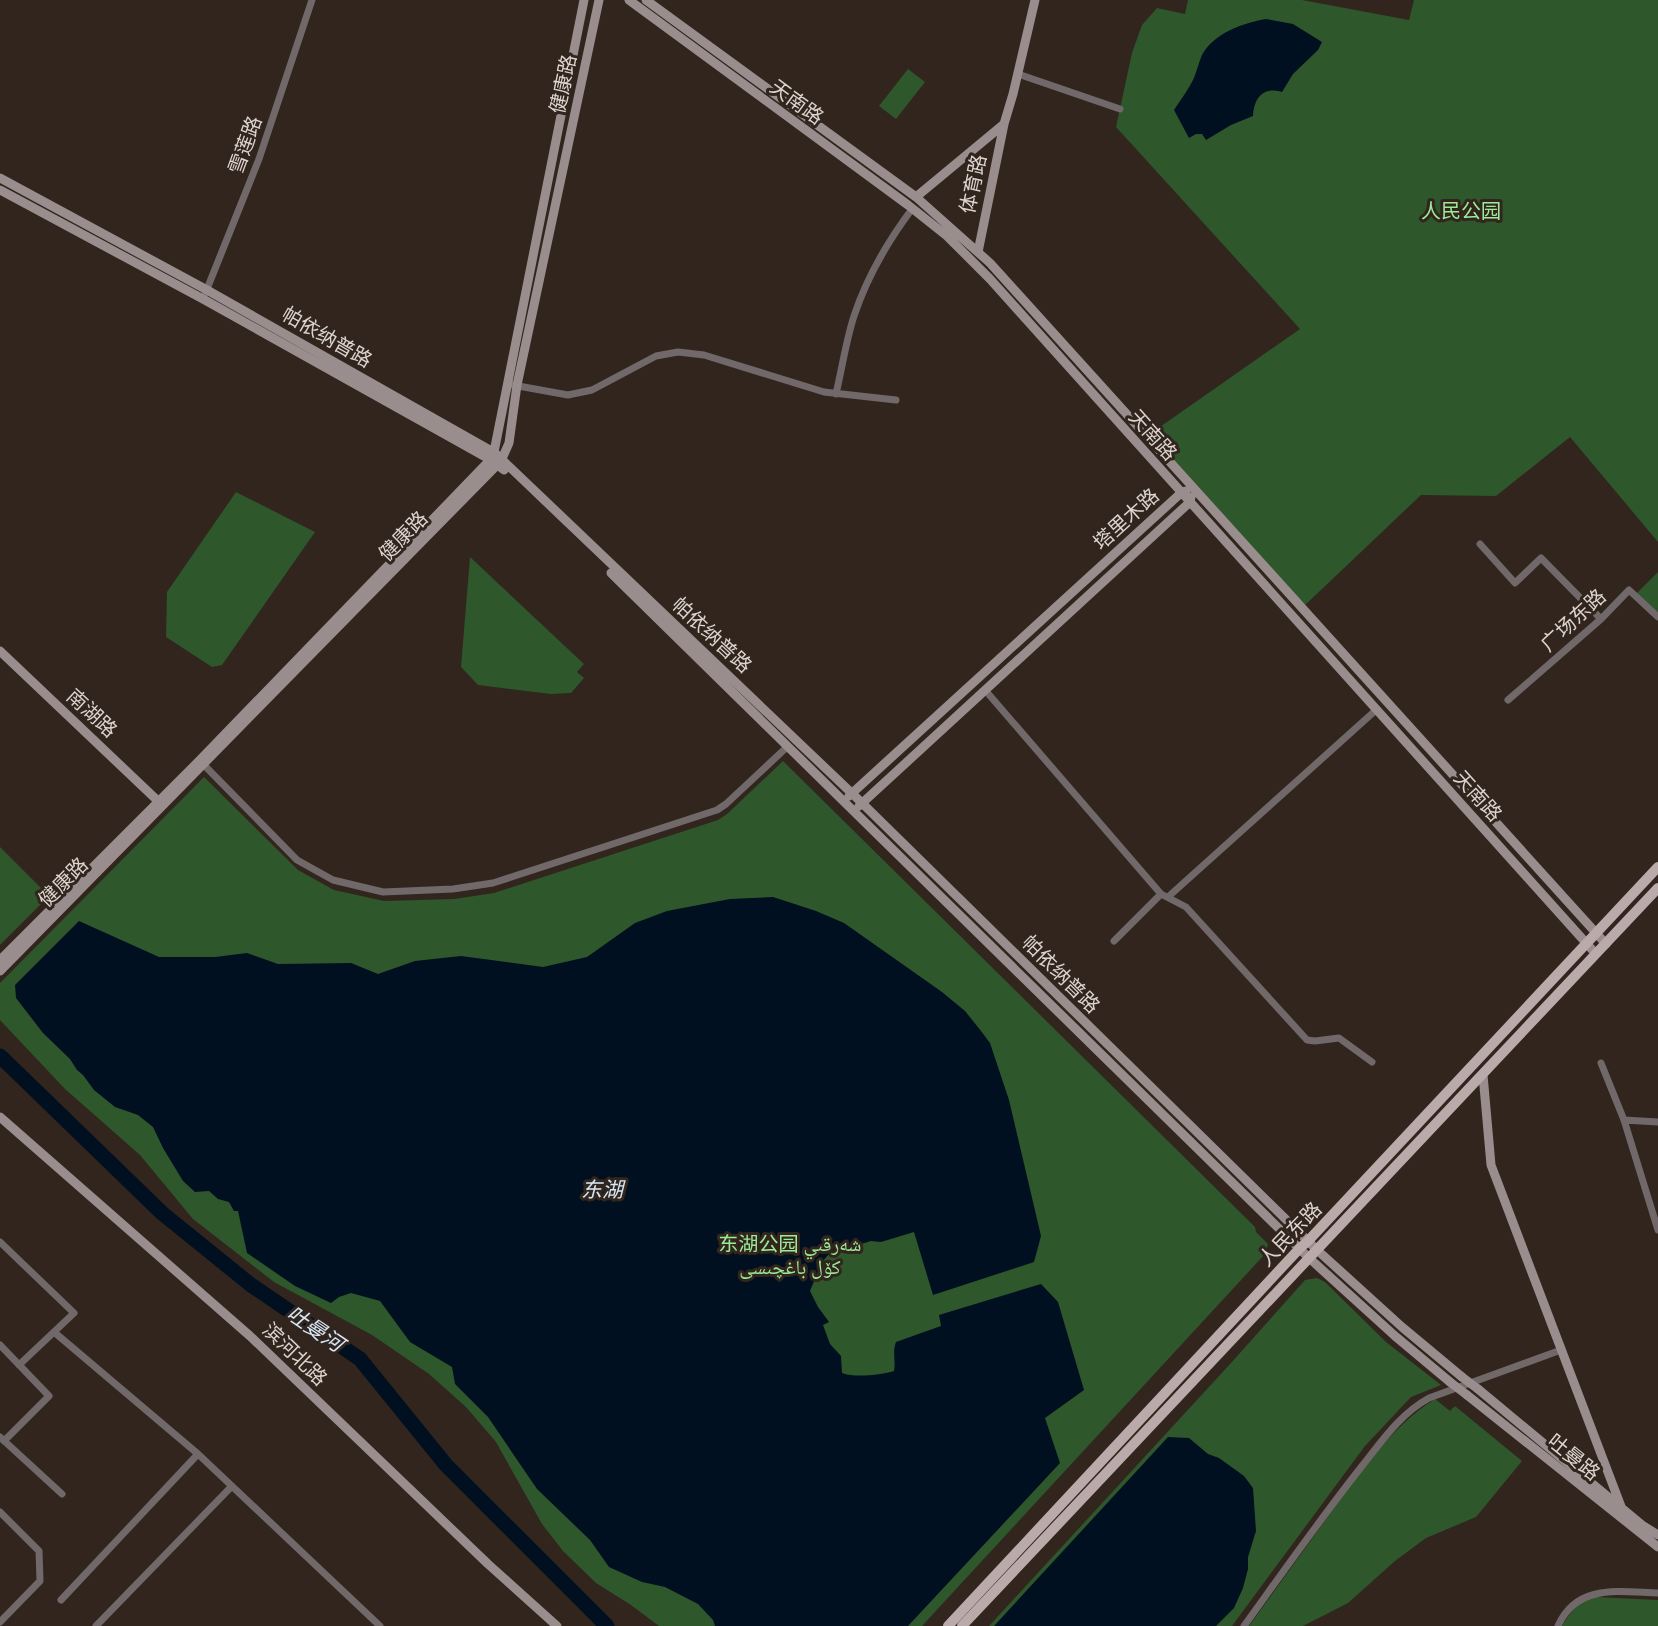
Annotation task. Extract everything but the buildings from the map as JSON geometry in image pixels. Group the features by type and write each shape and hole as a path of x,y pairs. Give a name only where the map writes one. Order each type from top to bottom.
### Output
{"main road":[{"name":"健康路","path":"0,960 496,460 507,384 584,0"},
{"name":"健康路","path":"0,971 204,765 496,460 509,443 517,385 599,0"},
{"name":"天南路","path":"629,0 947,236 990,279 1596,954"},
{"name":"天南路","path":"646,0 916,197 990,263 1606,944"},
{"name":"体育路","path":"978,252 1004,124 1035,0"},
{"name":"体育路","path":"916,197 1004,124"},
{"name":"帕依纳普路","path":"0,178 496,460 862,803 1308,1249"},
{"name":"帕依纳普路","path":"0,190 205,295"},
{"name":"帕依纳普路","path":"496,460 853,812 1308,1249"},
{"name":"塔里木路","path":"843,802 1181,493 1193,488"},
{"name":"塔里木路","path":"853,812 1190,502 1193,488"},
{"name":"南湖路","path":"0,651 159,802"},
{"name":"人民东路","path":"962,1626 1658,867"},
{"name":"人民东路","path":"948,1626 1308,1249 1483,1075 1658,888"},
{"path":"1483,1075 1491,1165 1622,1509"},
{"name":"滨河北路","path":"0,1117 250,1336 488,1564 557,1626"},
{"name":"吐曼路","path":"1308,1249 1622,1509 1658,1535"},
{"name":"吐曼路","path":"1308,1249 1395,1336 1658,1547"}],"street":[{"name":"雪莲路","path":"205,295 260,159 312,0"},
{"path":"1018,74 1120,109"},
{"path":"836,394 854,316 867,284 894,232 912,209"},
{"path":"507,384 568,394 592,390 656,356 678,352 704,355 824,392 896,400"},
{"path":"1480,544 1515,583 1541,558 1601,619"},
{"name":"广场东路","path":"1508,700 1601,619 1629,590 1657,614"},
{"path":"985,690 1165,896 1185,907 1307,1040 1339,1038 1372,1062"},
{"path":"1114,941 1376,710"},
{"path":"204,765 297,860 333,880 383,892 421,891 493,883 717,810 788,747"},
{"path":"1601,1063 1624,1120 1658,1230"},
{"path":"1624,1120 1658,1122"},
{"path":"0,1242 74,1313 19,1365"},
{"path":"54,1332 198,1454 380,1626"},
{"path":"0,1345 49,1396 2,1439 62,1494"},
{"path":"1244,1626 1337,1498 1399,1420 1417,1404 1561,1350"},
{"path":"61,1600 198,1454"},
{"path":"96,1626 232,1486"},
{"path":"0,1512 39,1551 40,1581 0,1622"},
{"path":"1558,1626 1578,1600 1599,1592 1658,1593"}],"green space":[{"name":"人民公园","path":"1188,0 1302,0 1409,20 1414,0 1658,0 1658,542 1570,437 1496,496 1421,495 1302,608 1147,436 1300,329 1116,127 1132,53 1142,25 1157,8 1185,14"},
{"path":"908,69 925,82 896,119 879,106"},
{"path":"236,492 315,532 222,665 212,667 166,637 167,592"},
{"path":"470,557 584,664 577,672 584,678 571,693 551,694 478,685 461,667"},
{"path":"1658,572 1658,617 1635,595"},
{"name":"东湖","path":"783,761 1255,1227 1256,1232 1268,1244 1265,1254 922,1626 659,1626 596,1583 563,1551 542,1524 496,1442 466,1407 429,1374 372,1335 274,1282 193,1219 140,1155 65,1089 0,1020 0,983 204,777 298,870 334,890 384,901 454,899 494,893 718,820"},
{"path":"0,847 49,896 0,945"},
{"path":"1317,1278 1325,1282 1386,1342 1441,1385 1411,1397 1365,1446 1232,1626 989,1626 1305,1280"},
{"path":"1435,1399 1450,1411 1455,1406 1522,1461 1476,1517 1426,1538 1395,1561 1348,1603 1303,1626 1249,1626 1376,1453 1404,1423"},
{"path":"1595,1597 1658,1600 1658,1626 1562,1626 1579,1604"}],"water":[{"path":"1266,19 1293,24 1322,42 1318,50 1293,74 1282,92 1270,91 1261,95 1255,104 1253,116 1231,125 1206,140 1202,134 1189,138 1174,110 1192,82 1207,47 1230,30"},
{"name":"东湖","path":"773,897 844,923 942,992 965,1011 981,1031 990,1043 1009,1100 1041,1236 1034,1262 933,1295 914,1232 881,1242 871,1241 829,1254 822,1262 810,1291 829,1322 823,1325 830,1344 841,1356 842,1373 868,1375 894,1371 896,1342 941,1326 939,1315 1041,1284 1058,1302 1084,1390 1045,1418 1060,1463 908,1626 715,1626 713,1620 698,1604 665,1587 642,1582 609,1567 590,1540 537,1489 488,1417 455,1384 452,1367 410,1342 380,1301 351,1293 331,1303 295,1286 247,1253 238,1211 234,1211 229,1202 218,1199 209,1191 195,1192 183,1181 153,1127 138,1115 115,1107 94,1090 70,1059 43,1033 16,998 15,985 79,921 159,957 215,957 247,953 278,964 351,963 378,974 415,961 461,956 543,967 587,957 635,923 667,911 730,899"},
{"path":"1168,1437 1189,1438 1208,1454 1219,1458 1244,1476 1253,1488 1256,1531 1248,1557 1248,1569 1243,1588 1234,1608 1216,1626 994,1626"}],"waterway":[{"name":"吐曼河","path":"0,1056 162,1213 251,1285 360,1359 446,1465 607,1626"}],"park label":[{"name":"东湖公园 شەرقىي كۆل باغچىسى","path":"790,1256"}]}
